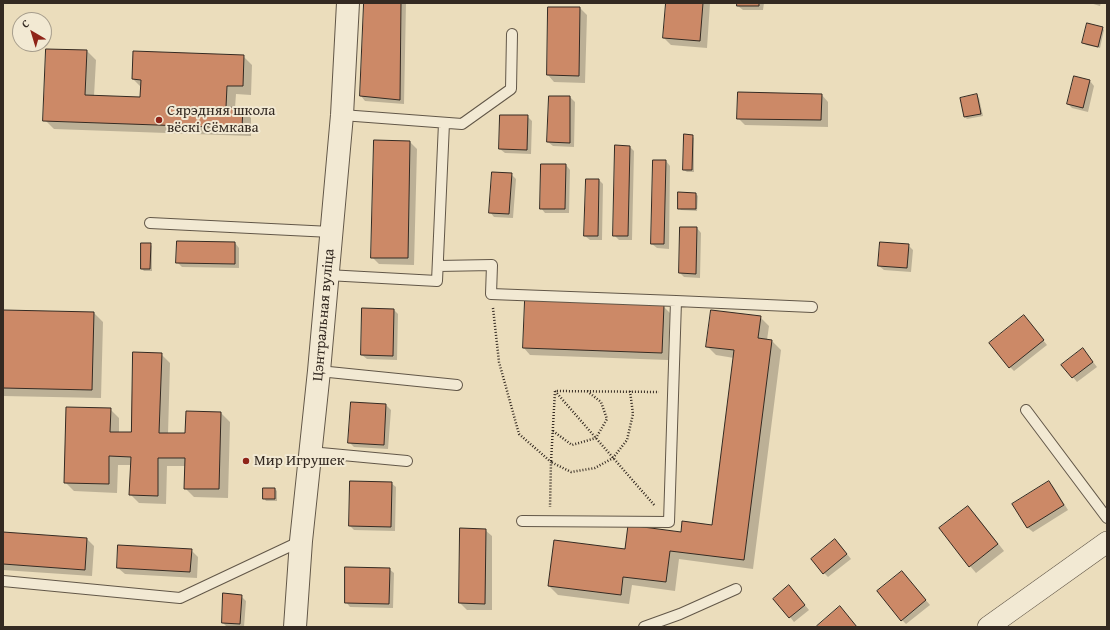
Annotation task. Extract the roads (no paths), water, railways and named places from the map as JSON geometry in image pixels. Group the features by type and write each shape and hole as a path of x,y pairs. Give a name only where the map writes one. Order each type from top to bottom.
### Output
{"street":[{"name":"Цэнтральная вуліца","path":"295,627 301,541 319,372 342,115 348,3"},
{"path":"988,627 1107,542"}],"lane":[{"path":"342,115 462,124 511,89 512,34"},
{"path":"328,275 437,281 444,123"},
{"path":"150,223 331,232"},
{"path":"438,266 492,265 491,294 812,307"},
{"path":"522,521 669,522 676,302"},
{"path":"319,372 457,386"},
{"path":"1026,410 1107,518"},
{"path":"310,452 407,461"},
{"path":"3,581 180,598 301,541"},
{"path":"644,627 680,614 736,589"}],"place":[{"name":"Сярэдняя школа вёскі Сёмкава","path":"159,120"},
{"name":"Мир Игрушек","path":"246,461"}]}
